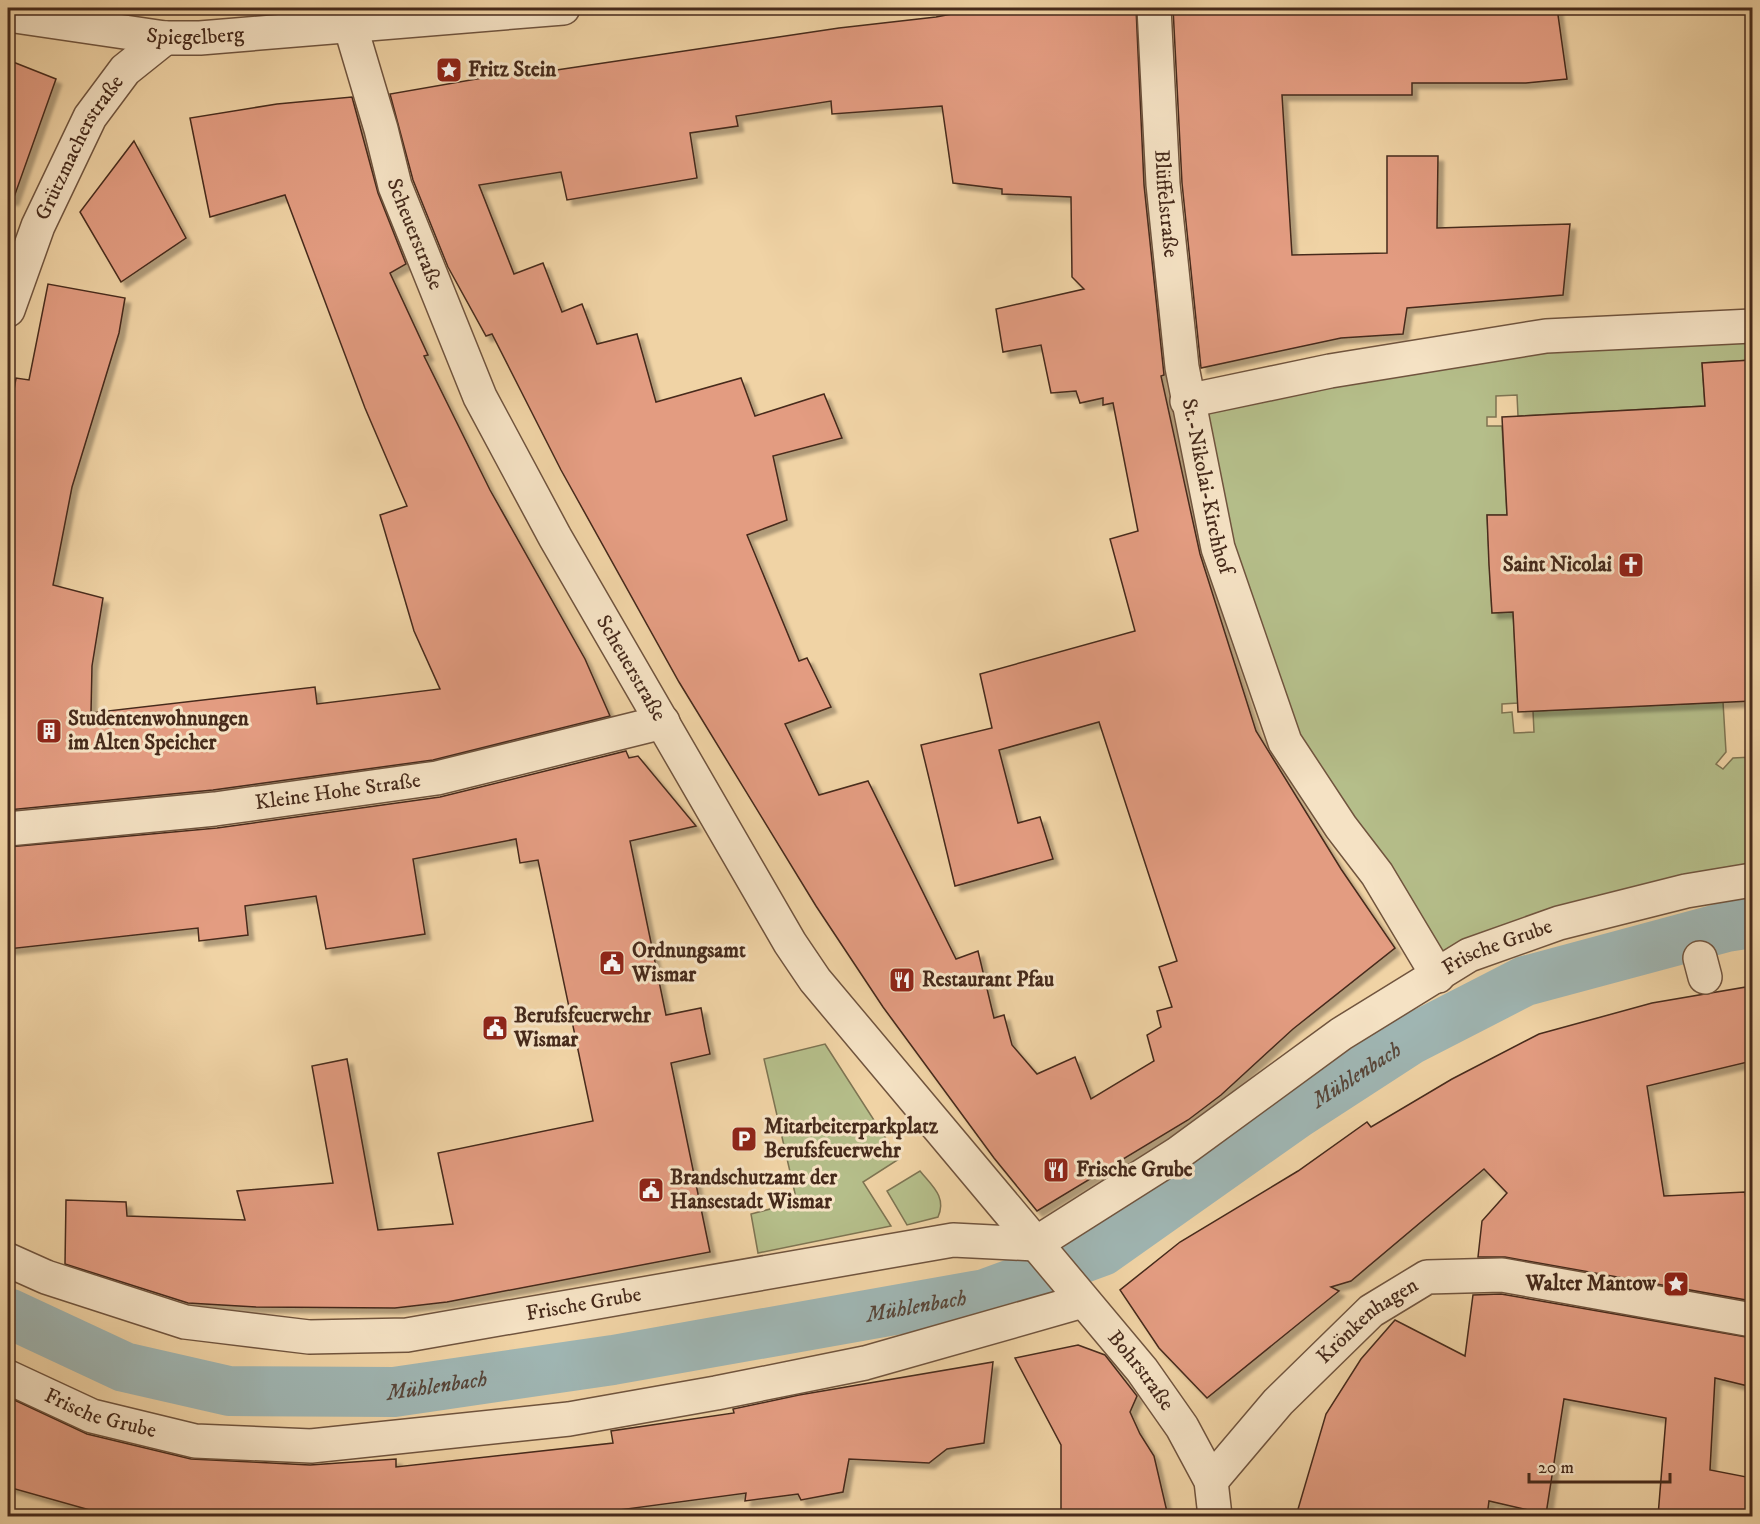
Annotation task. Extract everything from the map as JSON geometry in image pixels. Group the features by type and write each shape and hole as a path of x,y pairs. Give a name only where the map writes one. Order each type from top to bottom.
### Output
{"street":[{"name":"Spiegelberg","path":"8,15 165,38 200,38 562,8"},
{"name":"Blüffelstraße","path":"1154,8 1163,184 1188,401"},
{"name":"Scheuerstraße","path":"350,25 381,129 395,186 480,397 555,537 790,943 814,980 1035,1244"},
{"name":"Grützmacherstraße","path":"8,310 38,226 90,117 124,70 165,38"},
{"name":"St.-Nikolai-Kirchhof","path":"1438,976 1377,874 1341,827 1285,742 1218,549 1188,401 1330,370 1546,336 1752,326"},
{"name":"Kleine Hohe Straße","path":"8,829 215,809 437,778 663,722"},
{"name":"Frische Grube","path":"8,1260 46,1277 185,1322 320,1337 407,1335 953,1240 1035,1244 1177,1154 1341,1034 1469,956 1560,923 1686,891 1752,880"},
{"name":"Bohrstraße","path":"1035,1244 1142,1370 1182,1427 1211,1481 1215,1516"},
{"name":"Krönkenhagen","path":"1211,1481 1278,1402 1371,1311 1427,1278 1502,1275 1752,1320"},
{"name":"Frische Grube","path":"8,1377 92,1416 195,1441 311,1446 569,1419 716,1393 865,1362 1083,1301"}],"green space":[{"path":"1752,326 1752,360 1702,363 1705,406 1518,416 1517,395 1496,396 1496,417 1487,417 1487,426 1502,426 1507,515 1487,515 1492,613 1513,612 1518,703 1502,704 1502,713 1512,712 1514,733 1534,732 1533,711 1723,702 1726,752 1716,764 1723,769 1733,758 1752,757 1752,880 1438,976 1285,742 1187,401 1213,394"},
{"path":"825,1044 899,1159 863,1182 891,1226 758,1253 751,1214 797,1202 764,1059"},
{"path":"920,1171 937,1192 941,1203 940,1210 938,1217 907,1225 887,1191"}],"building":[{"path":"983,8 1136,8 1144,185 1164,375 1161,376 1200,554 1256,731 1341,869 1395,948 1293,1029 1221,1095 1188,1120 1037,1211 994,1158 883,1007 816,906 679,682 561,470 492,334 486,336 448,267 413,180 390,94 488,77 543,72 839,28 936,17","holes":["831,101 832,114 942,106 953,183 1002,189 1002,194 1071,197 1072,277 1084,289 996,309 1003,352 1041,345 1051,393 1076,391 1080,403 1103,398 1103,405 1113,403 1138,531 1110,539 1135,631 980,674 992,728 921,745 955,886 1053,859 1040,817 1018,823 999,750 1099,722 1177,961 1159,967 1172,1007 1157,1011 1161,1027 1147,1035 1154,1061 1091,1099 1075,1057 1037,1074 1012,1045 1004,1015 994,1018 978,951 956,959 868,781 819,795 785,724 831,707 807,658 799,661 747,535 787,520 773,456 842,438 824,394 755,416 741,378 656,402 637,334 597,344 582,304 562,312 543,263 514,274 479,185 561,172 567,200 697,178 690,133 738,126 736,116"]},
{"path":"1173,8 1557,8 1567,79 1526,83 1412,83 1412,95 1282,95 1292,255 1387,253 1387,156 1438,156 1437,228 1570,224 1563,295 1407,308 1403,334 1341,338 1201,368 1182,183"},
{"path":"8,60 56,79 13,200 8,199"},
{"path":"352,97 378,193 406,264 390,273 428,355 424,356 490,490 585,659 610,716 433,760 213,790 8,810 8,424 16,378 29,380 48,284 125,298 119,333 72,487 53,585 103,598 92,666 91,713 315,687 317,704 440,689 414,631 380,515 407,506 365,408 285,195 210,217 190,118 277,104"},
{"path":"134,141 186,238 121,282 80,212"},
{"name":"Saint Nicolai","path":"1752,360 1752,701 1518,712 1513,612 1492,613 1489,565 1487,515 1507,515 1502,417 1705,406 1702,363"},
{"path":"626,751 629,758 638,756 696,826 630,841 666,1015 701,1008 710,1054 671,1063 710,1252 447,1302 395,1308 256,1307 188,1303 65,1264 66,1200 126,1202 127,1216 245,1220 237,1191 333,1183 312,1066 347,1059 378,1230 453,1224 438,1153 593,1121 538,860 520,863 516,839 413,859 425,934 326,949 316,896 245,906 248,935 199,941 198,928 8,949 8,847 217,828 440,797"},
{"path":"1752,986 1752,1061 1647,1086 1664,1196 1745,1192 1752,1245 1752,1301 1505,1257 1478,1257 1482,1221 1507,1193 1484,1169 1351,1281 1331,1287 1339,1291 1207,1398 1159,1348 1120,1290 1180,1242 1298,1171 1367,1122 1371,1127 1452,1079 1539,1034 1652,1003"},
{"path":"1501,1294 1752,1338 1752,1387 1715,1378 1710,1470 1752,1478 1752,1516 1658,1516 1666,1418 1564,1399 1546,1514 1489,1501 1487,1516 1296,1516 1326,1414 1361,1359 1395,1320 1465,1356 1473,1295"},
{"path":"1078,1345 1105,1355 1137,1396 1130,1412 1154,1456 1168,1516 1061,1516 1061,1445 1015,1358"},
{"path":"993,1362 984,1443 947,1449 929,1463 849,1459 843,1492 801,1500 798,1494 745,1501 746,1493 596,1513 597,1516 111,1516 8,1487 8,1397 87,1434 191,1459 310,1465 396,1459 396,1467 613,1443 611,1431 734,1413 733,1409 799,1395"}],"waterway":[{"name":"Mühlenbach","path":"8,1313 124,1367 229,1391 394,1392 613,1360 985,1294 1102,1251 1296,1114 1410,1040 1525,981 1726,927 1752,923"}],"place":[{"name":"Fritz Stein","path":"449,70"},
{"name":"Saint Nicolai","path":"1631,565"},
{"name":"Studentenwohnungen im Alten Speicher","path":"49,731"},
{"name":"Ordnungsamt Wismar","path":"612,963"},
{"name":"Restaurant Pfau","path":"902,980"},
{"name":"Berufsfeuerwehr Wismar","path":"495,1028"},
{"name":"Mitarbeiterparkplatz Berufsfeuerwehr","path":"744,1139"},
{"name":"Frische Grube","path":"1056,1170"},
{"name":"Brandschutzamt der Hansestadt Wismar","path":"651,1190"},
{"name":"Walter Mantow","path":"1676,1284"}]}
